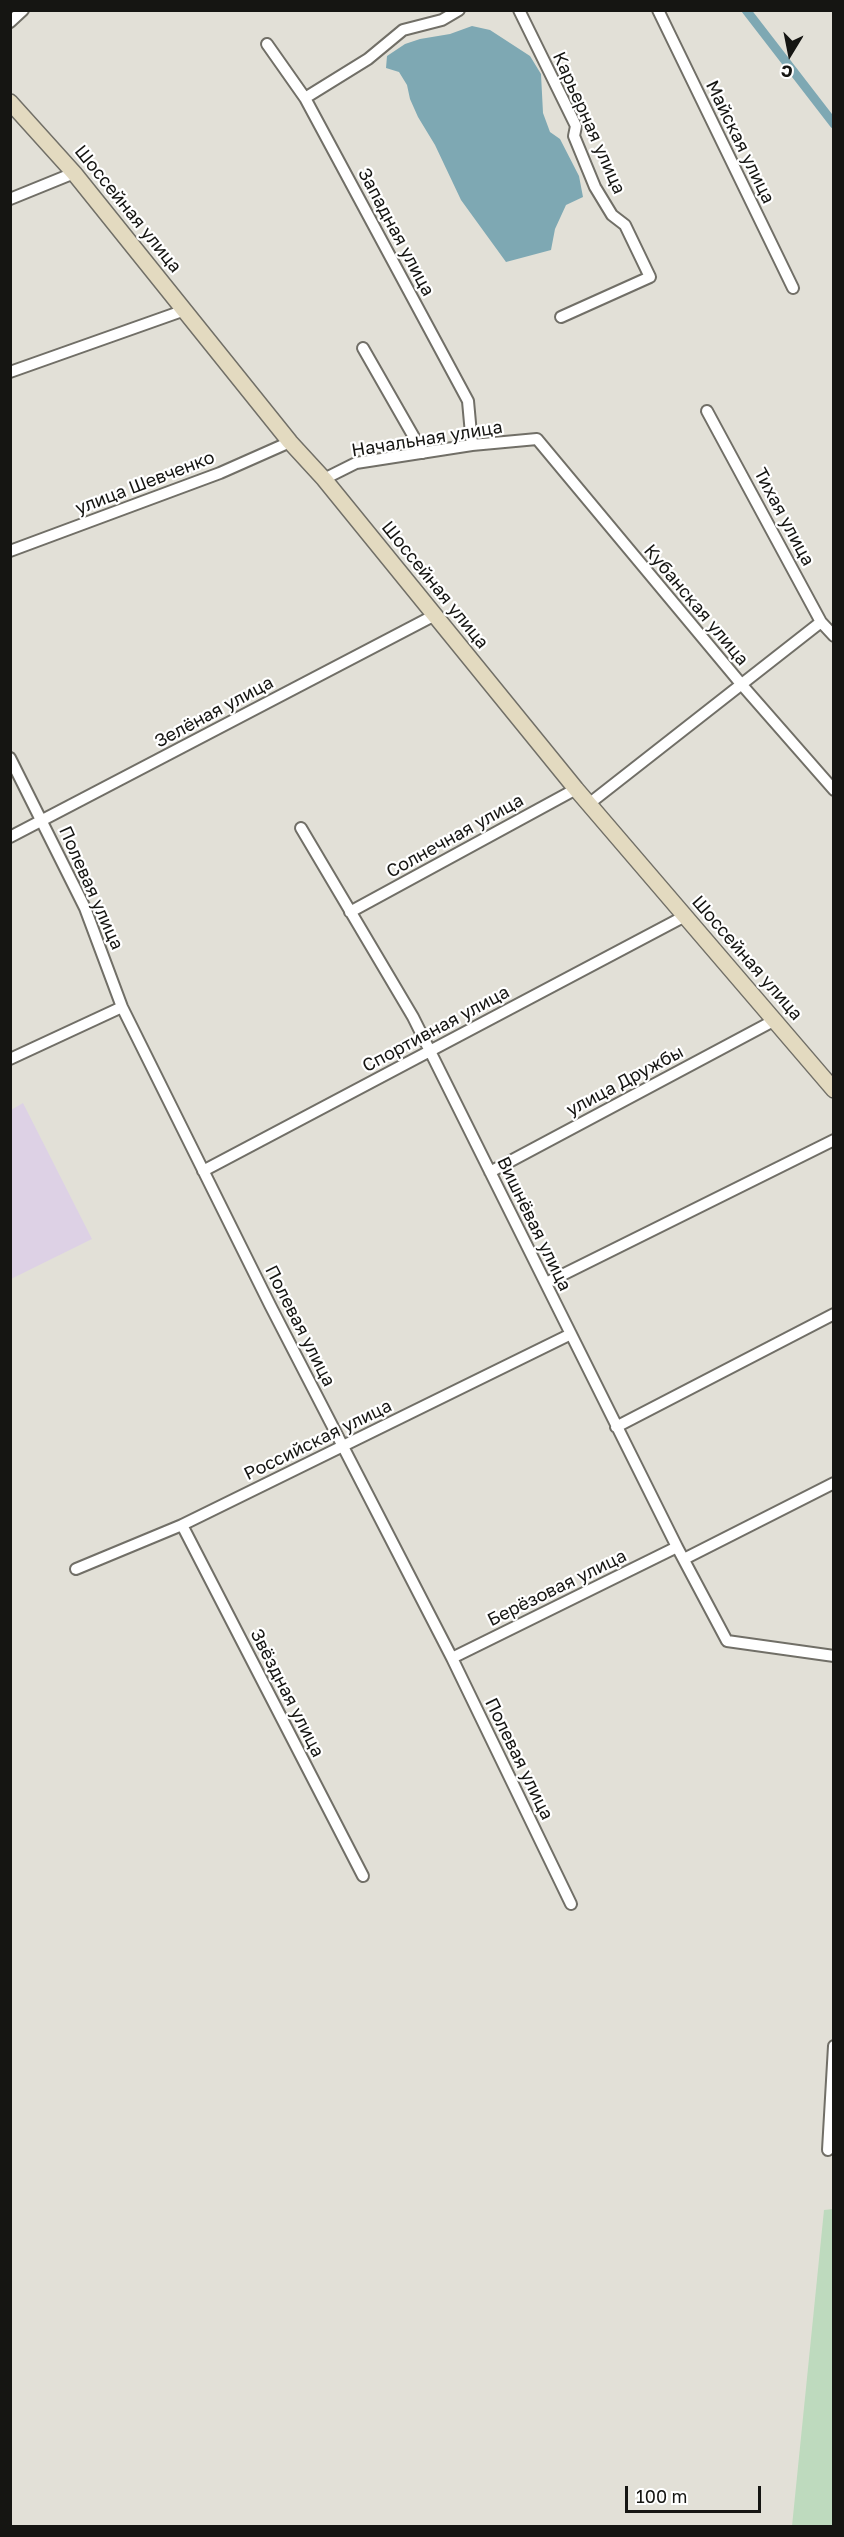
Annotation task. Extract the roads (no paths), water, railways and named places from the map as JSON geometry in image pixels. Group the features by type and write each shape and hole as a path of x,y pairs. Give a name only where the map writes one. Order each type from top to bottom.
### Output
{"main road":[{"name":"Шоссейная улица","path":"10,102 74,173 576,789 834,1090"}],"street":[{"path":"10,22 23,10"},
{"path":"305,98 368,59 403,30 442,20 459,10"},
{"name":"Карьерная улица","path":"519,10 576,126 574,136 595,187 612,215 625,225 650,277 561,317"},
{"name":"Майская улица","path":"658,10 793,288"},
{"name":"Западная улица","path":"267,44 305,98 468,401 472,445"},
{"path":"10,199 74,173"},
{"path":"10,372 185,310"},
{"path":"363,348 423,453"},
{"name":"Тихая улица","path":"707,411 821,622 834,636"},
{"name":"Начальная улица","path":"324,478 356,463 472,445 537,440"},
{"name":"Кубанская улица","path":"537,440 742,685 834,790"},
{"name":"улица Шевченко","path":"10,550 220,473 291,442"},
{"name":"Зелёная улица","path":"10,837 434,615"},
{"path":"590,803 821,622"},
{"name":"Полевая улица","path":"10,758 85,908 122,1007 203,1171 452,1658 571,1904"},
{"name":"Солнечная улица","path":"350,912 576,789"},
{"name":"Вишнёвая улица","path":"301,828 431,1051 616,1427 727,1641 834,1656"},
{"name":"Спортивная улица","path":"203,1171 685,916"},
{"path":"10,1059 122,1007"},
{"name":"улица Дружбы","path":"490,1172 775,1020"},
{"path":"546,1283 834,1140"},
{"path":"616,1427 834,1314"},
{"name":"Российская улица","path":"76,1569 182,1525 571,1334"},
{"path":"684,1559 834,1483"},
{"name":"Звёздная улица","path":"182,1525 363,1876"},
{"name":"Берёзовая улица","path":"452,1658 677,1547"},
{"path":"828,2150 834,2046"}],"water":[{"path":"472,26 490,30 530,56 541,74 543,113 550,132 560,139 579,176 583,197 566,205 555,229 551,250 506,262 461,200 435,145 418,117 407,85 399,72 386,68 387,56 405,44 450,34"}],"waterway":[{"path":"746,10 834,124"}]}
